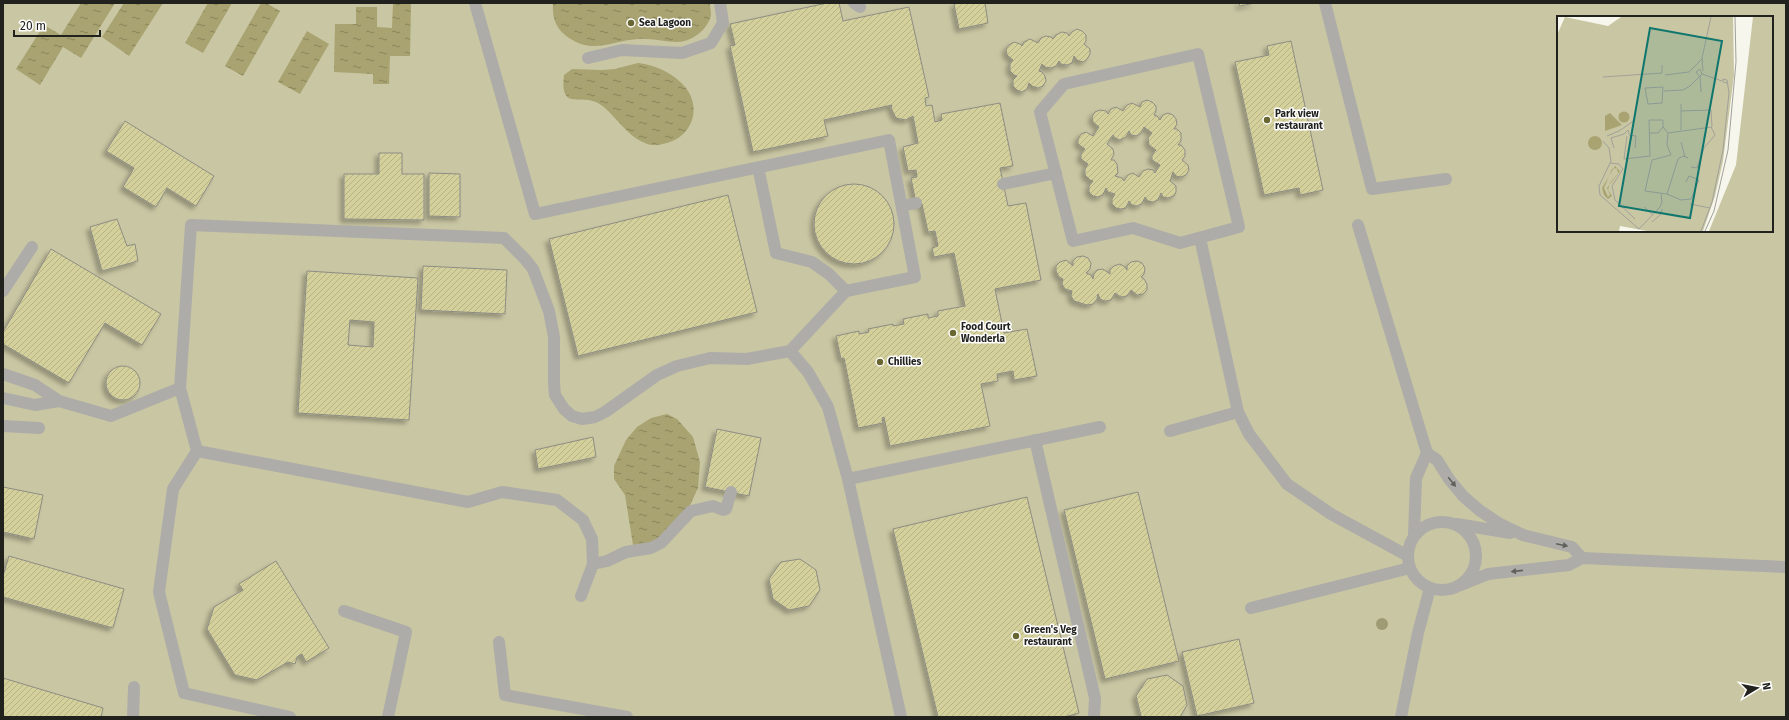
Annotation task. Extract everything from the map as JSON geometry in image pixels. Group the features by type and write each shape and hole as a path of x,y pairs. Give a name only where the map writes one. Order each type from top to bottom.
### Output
{"street":[{"path":"290,717 184,693 160,592 173,489 197,451 180,388 191,225 504,238 533,269 549,311 554,337 555,395 564,409 572,416 582,419 595,417 605,412 657,375 677,366 710,358 747,358 790,351 846,292 915,277 889,140 535,214 475,3"},
{"path":"588,58 622,50 682,53 711,43 723,23 720,3"},
{"path":"1325,3 1372,189 1446,178"},
{"path":"1198,54 1238,228 1200,238 1180,243 1134,228 1073,240 1040,112 1064,84 1198,54"},
{"path":"758,168 776,253 812,262 829,274 846,292"},
{"path":"1003,184 1056,173"},
{"path":"902,206 916,203"},
{"path":"1358,225 1427,453 1437,460 1463,496 1479,510 1500,524 1523,535"},
{"path":"1200,238 1238,412 1248,434 1287,484 1331,514 1408,556"},
{"path":"3,291 32,247"},
{"path":"790,351 808,372 828,407 848,479 901,717"},
{"path":"3,374 35,385 59,401 111,416 180,388"},
{"path":"3,398 35,405 59,401"},
{"path":"1170,431 1238,412"},
{"path":"3,426 38,428"},
{"path":"848,479 1100,427"},
{"path":"1035,440 1096,698 1094,717"},
{"path":"197,451 468,502 502,492 557,500 583,520 592,539 593,564 580,596"},
{"path":"1427,453 1416,478 1414,536 1410,545 1408,556 1410,568 1416,579 1438,591 1450,590 1488,574 1569,565 1582,558 1786,567"},
{"path":"593,564 607,561 626,552 651,548 661,543 691,511 713,506 723,510 726,509 731,492"},
{"path":"1414,536 1431,524 1441,522 1523,535 1572,547 1582,558"},
{"path":"1454,524 1464,530 1473,540 1476,553 1473,571 1461,585"},
{"path":"1251,608 1410,568"},
{"path":"1401,717 1418,633 1430,588"},
{"path":"344,611 406,632 388,717"},
{"path":"499,642 505,694 627,717"},
{"path":"134,688 134,717"}],"shaded area":[{"path":"3,3 1786,3 1786,717 3,717"}],"water":[{"path":"81,3 115,3 81,58 63,47 40,85 16,69 44,25 61,35"},
{"path":"124,3 163,3 129,56 102,37"},
{"path":"208,3 232,3 203,53 185,43"},
{"path":"261,3 266,3 280,11 243,76 225,66"},
{"path":"393,3 411,3 410,56 390,56 389,84 373,84 373,74 334,72 335,24 356,24 356,7 377,7 377,27 392,28"},
{"name":"Sea Lagoon","path":"553,3 710,3 711,15 703,30 688,40 672,42 638,39 601,46 592,46 584,45 575,41 562,32 555,21"},
{"path":"307,31 329,44 300,94 278,82"},
{"path":"638,63 658,68 671,74 682,83 691,97 693,115 691,123 687,130 672,141 658,145 647,144 631,134 608,111 596,102 572,99 565,93 563,86 564,75 572,69 615,69"},
{"path":"667,414 677,419 693,437 700,462 698,488 686,514 656,543 633,545 625,495 614,479 614,466 626,440 637,427 651,418"}],"building":[{"path":"827,3 839,3 843,21 909,7 929,97 925,98 926,106 932,105 935,122 942,120 941,114 1000,103 1013,166 1000,168 1008,206 1026,203 1041,280 995,289 1004,333 1027,329 1037,376 1014,380 1013,371 997,374 998,381 981,384 990,426 890,446 884,417 882,418 883,423 858,428 844,358 841,359 836,336 859,331 859,334 869,332 868,329 893,324 893,326 904,324 903,319 928,314 928,318 938,316 938,311 965,306 954,253 934,257 932,248 938,246 935,231 928,232 922,204 917,205 916,203 911,178 917,177 916,170 908,171 903,147 918,143 913,116 906,120 896,118 891,108 892,105 824,120 828,136 753,152 730,46 735,45 730,24"},
{"path":"985,3 988,23 959,29 954,4"},
{"path":"1239,3 1255,3 1240,6"},
{"path":"1077,29 1086,35 1086,41 1084,44 1090,49 1090,54 1087,59 1083,62 1077,60 1074,56 1072,63 1067,65 1061,64 1059,61 1056,66 1051,68 1045,67 1042,64 1039,71 1045,76 1046,81 1043,86 1038,88 1029,83 1027,89 1022,92 1013,86 1013,80 1017,76 1010,71 1010,64 1013,60 1007,55 1006,49 1009,45 1014,42 1022,46 1024,42 1030,39 1038,43 1041,38 1046,36 1053,39 1056,35 1062,32 1067,33 1069,36"},
{"path":"1291,41 1323,190 1300,195 1299,188 1264,195 1235,62 1269,55 1267,46"},
{"path":"1147,100 1156,106 1154,115 1160,120 1163,115 1168,113 1173,115 1176,119 1177,124 1174,129 1177,129 1181,133 1181,141 1178,145 1181,145 1185,150 1185,156 1182,160 1188,165 1189,170 1186,175 1181,177 1176,176 1173,172 1170,181 1176,186 1174,196 1168,198 1163,197 1161,193 1158,200 1153,202 1148,201 1145,197 1142,204 1137,206 1132,205 1129,201 1126,208 1116,208 1112,204 1112,199 1115,194 1108,192 1106,188 1103,195 1098,197 1093,196 1089,192 1089,186 1093,181 1085,175 1085,169 1088,164 1081,159 1081,154 1085,149 1078,144 1078,139 1081,134 1086,132 1093,136 1099,127 1093,122 1092,117 1095,112 1100,110 1106,111 1108,114 1111,109 1116,107 1123,111 1127,105 1132,103 1140,107 1142,102","holes":["1144,127 1152,133 1148,138 1149,145 1156,150 1152,155 1152,160 1160,165 1155,173 1153,170 1148,169 1143,171 1139,177 1133,173 1128,175 1124,181 1122,178 1115,176 1118,173 1117,164 1114,160 1111,160 1114,154 1113,149 1107,144 1113,135 1115,138 1120,140 1126,137 1129,131 1131,135 1137,136 1141,133"]},
{"path":"125,121 214,176 196,206 167,188 156,207 123,187 134,168 106,151"},
{"path":"379,153 402,153 402,174 424,174 424,220 344,219 344,174 379,174"},
{"path":"429,173 460,174 460,217 429,216"},
{"path":"854,184 869,187 882,196 891,209 894,224 891,239 882,252 869,261 854,264 839,261 826,252 817,239 814,224 817,209 826,196 839,187"},
{"path":"728,195 757,312 578,356 549,239"},
{"path":"117,219 127,246 135,244 138,261 102,271 90,227"},
{"path":"51,249 161,314 142,345 105,323 69,383 3,344 3,332"},
{"path":"1083,256 1088,258 1091,263 1090,269 1086,273 1091,275 1093,279 1097,270 1103,269 1110,274 1110,270 1114,266 1120,264 1127,270 1127,266 1131,262 1137,261 1142,263 1145,268 1144,274 1141,277 1147,284 1147,290 1143,294 1137,295 1131,290 1127,296 1121,297 1115,293 1111,300 1105,301 1100,299 1098,294 1097,299 1093,304 1087,305 1074,301 1071,296 1072,291 1065,289 1062,284 1063,279 1059,277 1056,271 1056,266 1060,262 1066,260 1073,266 1073,261 1077,257"},
{"path":"423,266 507,270 505,314 421,310"},
{"path":"307,271 418,278 409,420 298,413","holes":["350,320 374,322 373,347 348,345"]},
{"path":"120,366 126,366 130,367 137,373 140,383 139,390 133,397 126,400 120,400 116,399 109,393 106,386 106,380 107,376 113,369"},
{"path":"717,429 761,438 749,496 705,487"},
{"path":"593,437 596,457 538,469 535,450"},
{"path":"3,487 43,495 34,539 3,532"},
{"path":"1138,492 1179,661 1105,679 1064,510"},
{"path":"1027,497 1079,713 1064,717 938,717 893,529"},
{"path":"9,556 124,589 113,628 3,597 3,576"},
{"path":"800,559 816,570 820,590 809,606 789,610 773,599 769,579 781,562"},
{"path":"276,561 329,648 306,662 302,654 297,657 295,664 288,662 257,680 235,675 207,629 214,607 243,590 239,584"},
{"path":"1239,639 1254,703 1197,716 1182,652"},
{"path":"1167,675 1183,686 1187,705 1180,717 1142,717 1136,696 1147,679"},
{"path":"3,678 103,708 101,717 3,717"}],"place":[{"name":"Sea Lagoon","path":"631,23"},
{"name":"Park view restaurant","path":"1267,120"},
{"name":"Food Court Wonderla","path":"953,333"},
{"name":"Chillies","path":"880,362"},
{"name":"Green's Veg restaurant","path":"1016,636"}]}
